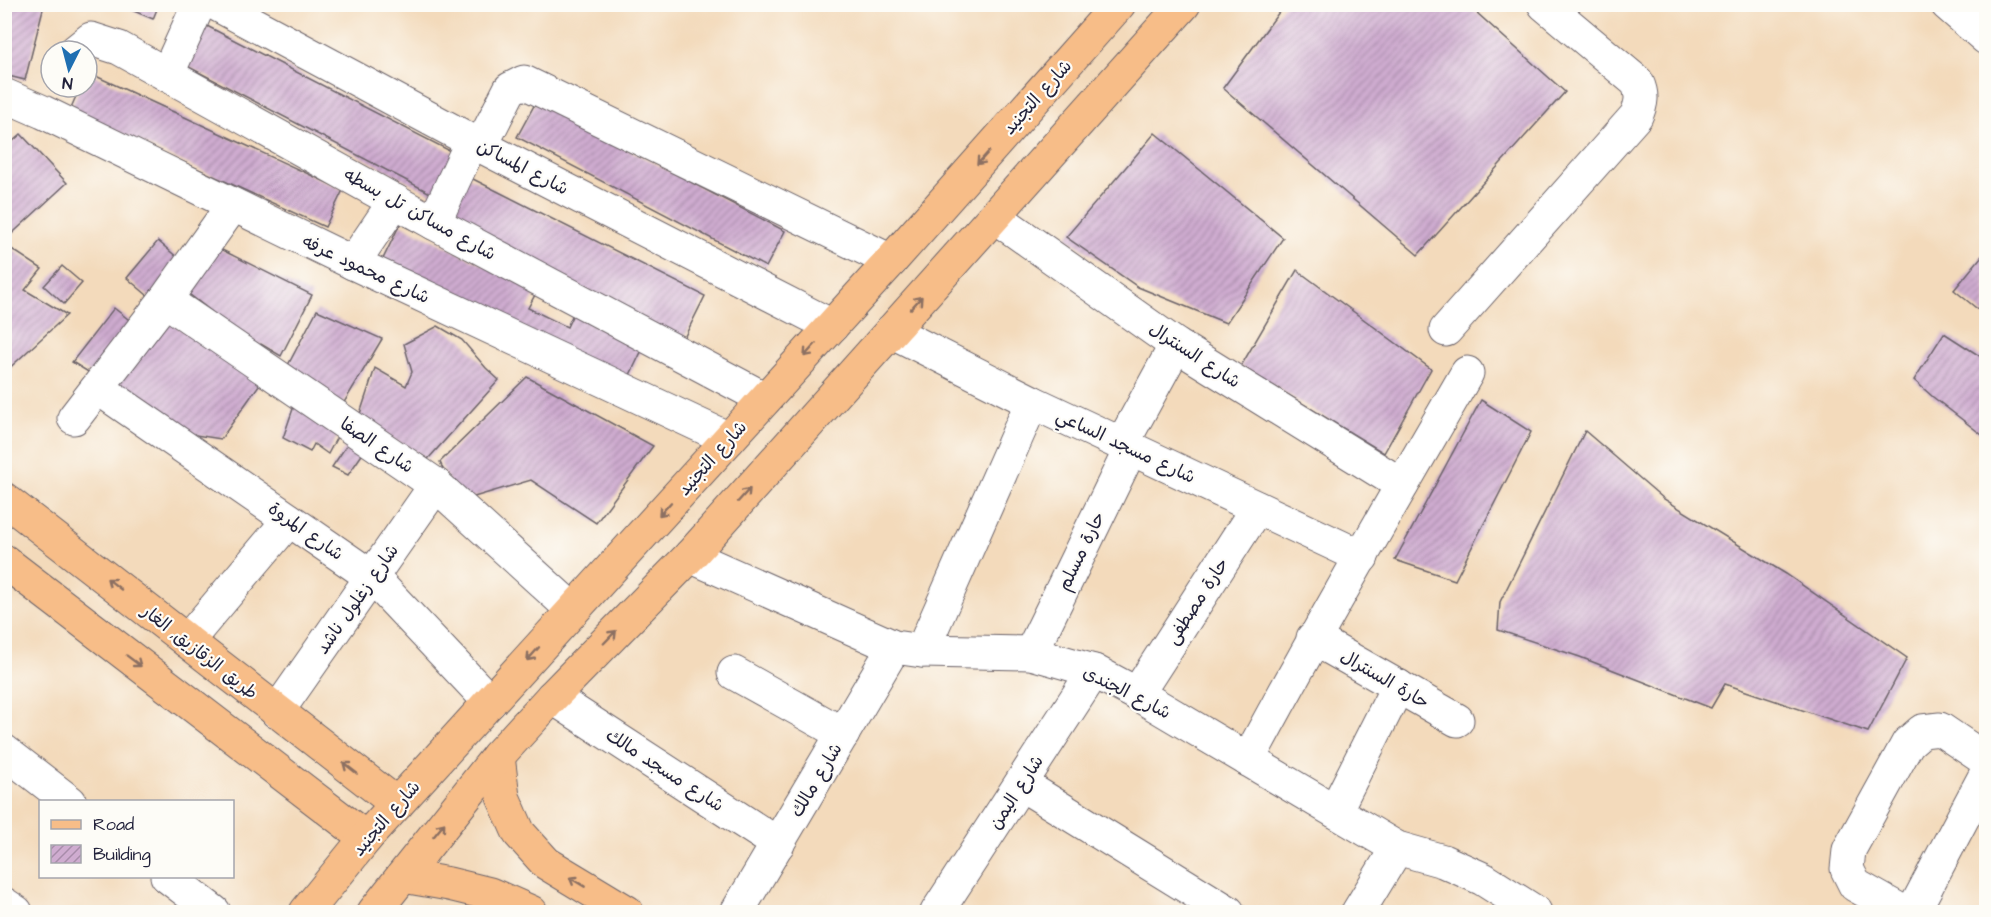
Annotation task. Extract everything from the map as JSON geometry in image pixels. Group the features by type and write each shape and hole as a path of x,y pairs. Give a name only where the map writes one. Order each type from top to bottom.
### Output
{"main road":[{"name":"شارع التجنيد","path":"306,912 366,838 891,261 1119,4"},
{"path":"374,912 498,756 690,555 1184,4"},
{"name":"طريق الزقازيق, الغار","path":"4,499 397,804"},
{"path":"4,561 366,838"},
{"path":"498,756 503,797 519,833 546,863 627,912"},
{"path":"403,876 490,894 531,912"}],"street":[{"path":"167,75 199,4"},
{"name":"شارع المساكن","path":"216,4 476,143 832,326"},
{"path":"1446,330 1636,116 1641,106 1642,98 1637,82 1544,4"},
{"path":"1947,4 1986,38"},
{"name":"شارع مساكن تل بسطه","path":"99,42 119,48 434,223 765,399"},
{"path":"434,223 476,143 510,89 524,82 891,261"},
{"name":"شارع محمود عرفه","path":"4,95 49,100 233,205 353,264 729,439"},
{"path":"353,264 395,201"},
{"path":"74,418 165,300 233,205"},
{"name":"شارع السنترال","path":"994,216 1176,345 1402,485"},
{"name":"شارع الصفا","path":"165,300 436,485 573,610"},
{"name":"شارع مسجد الساعي","path":"891,331 1032,402 1362,557"},
{"name":"حارة مسلم","path":"1030,653 1126,446 1176,345"},
{"path":"1248,760 1313,638 1467,374"},
{"name":"شارع المروة","path":"98,388 372,577 490,702"},
{"name":"شارع مالك","path":"737,912 843,734 908,649 1032,402"},
{"name":"شارع زغلول ناشد","path":"277,712 436,485"},
{"name":"حارة مصطفى","path":"1137,694 1257,508"},
{"path":"187,641 289,520"},
{"name":"شارع الجندى","path":"690,555 908,649 1030,653 1094,671 1137,694 1397,848 1443,861 1483,879 1535,912"},
{"name":"حارة السنترال","path":"1313,638 1457,720"},
{"name":"شارع اليمن","path":"937,912 1094,671"},
{"path":"734,673 843,734"},
{"path":"1335,811 1398,686"},
{"name":"شارع مسجد مالك","path":"552,697 778,844"},
{"path":"1903,912 1855,885 1846,869 1849,850 1908,743 1922,731 1940,729 1986,760"},
{"path":"4,751 69,800"},
{"path":"1913,912 1986,774"},
{"path":"1021,784 1228,912"},
{"path":"1358,912 1397,848"},
{"path":"170,878 214,912"},
{"path":"4,904 16,912"}],"building":[{"path":"117,4 159,4 153,19"},
{"path":"1285,4 1467,4 1565,92 1418,255 1223,88"},
{"path":"4,5 44,5 25,80 4,75"},
{"path":"205,25 456,154 434,195 187,66"},
{"path":"99,78 343,190 325,227 70,110 75,99 99,99"},
{"path":"536,102 785,231 766,267 517,137"},
{"path":"1155,133 1283,238 1226,323 1138,287 1066,237"},
{"path":"21,134 67,183 4,241 4,149"},
{"path":"467,176 705,296 683,340 445,220"},
{"path":"400,224 537,291 528,308 567,327 573,314 643,348 627,381 382,261"},
{"path":"158,241 185,264 154,301 127,278"},
{"path":"4,244 42,269 25,290 67,315 4,373"},
{"path":"214,246 312,295 281,356 261,344 259,348 185,291"},
{"path":"1986,251 1986,316 1954,290"},
{"path":"62,266 82,283 64,304 44,286"},
{"path":"1297,270 1431,369 1384,453 1241,366"},
{"path":"114,308 138,327 103,381 72,362"},
{"path":"317,310 382,339 342,406 287,367"},
{"path":"156,314 264,378 221,439 164,430 113,390"},
{"path":"438,326 462,340 499,380 428,459 358,420 375,368 406,386 412,372 404,344"},
{"path":"1944,333 1986,360 1986,438 1914,380"},
{"path":"527,377 653,446 596,523 531,480 457,502 440,462"},
{"path":"1481,400 1531,432 1455,580 1395,560"},
{"path":"295,403 339,433 328,454 314,444 310,452 283,438"},
{"path":"1585,431 1664,499 1786,574 1907,658 1868,732 1725,684 1711,708 1580,657 1498,630 1500,602"},
{"path":"353,436 370,443 348,475 332,467"}]}
